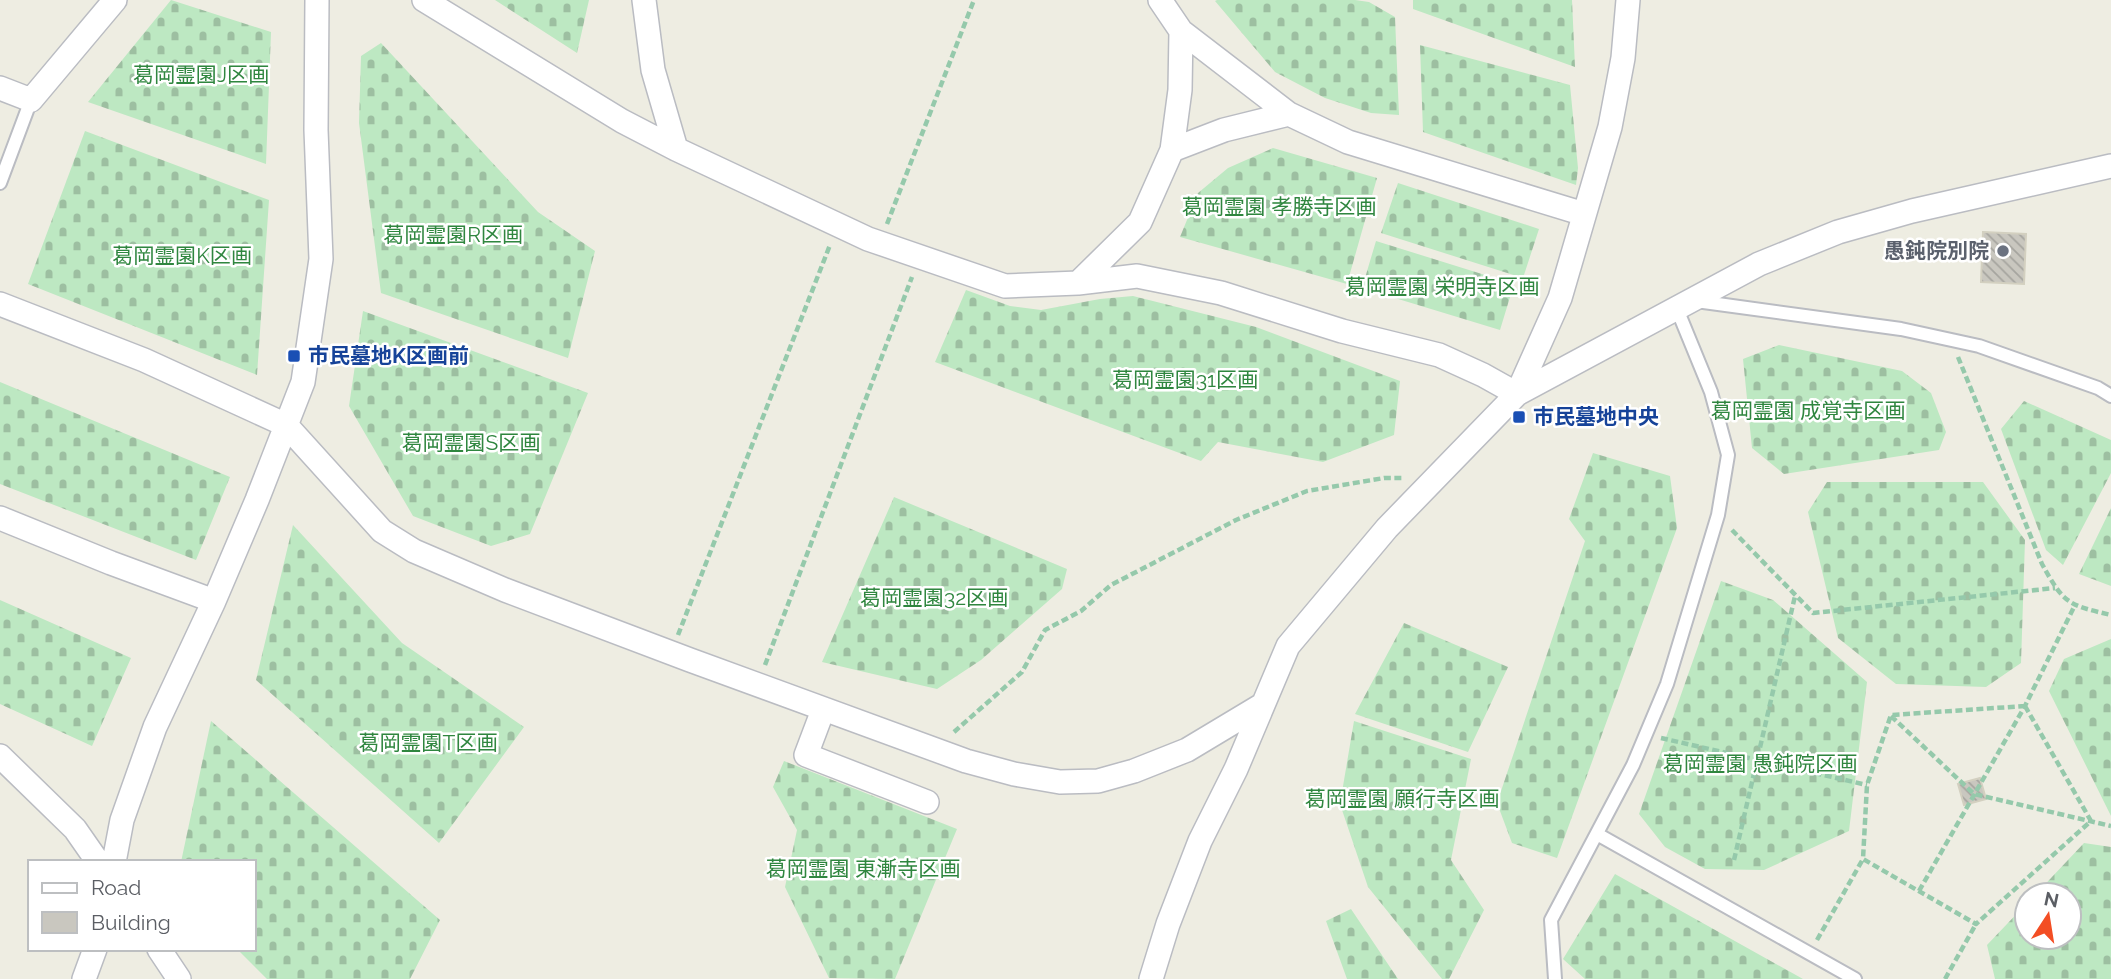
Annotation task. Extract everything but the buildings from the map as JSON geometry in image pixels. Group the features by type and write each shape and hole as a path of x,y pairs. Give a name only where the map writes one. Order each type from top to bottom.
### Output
{"street":[{"path":"0,88 31,100 115,0"},
{"path":"114,860 122,820 155,727 214,601 303,382 321,258 316,130 317,0"},
{"path":"424,0 622,121 838,225 919,257 1005,286 1078,284 1137,276 1221,293 1342,331 1440,355 1517,394"},
{"path":"644,0 653,70 676,149"},
{"path":"1160,0 1181,31 1289,114 1348,142 1584,215"},
{"path":"1517,394 1560,298 1610,128 1623,58 1628,0"},
{"path":"1078,284 1140,222 1172,150 1180,90 1181,31"},
{"path":"1172,150 1224,130 1289,114"},
{"path":"1152,979 1168,924 1200,842 1236,768 1287,646 1387,528 1517,394 1759,264 1838,232 1912,211 2111,166"},
{"path":"0,304 144,360 286,425 382,531 414,551 505,590 930,748 1014,774 1060,782 1098,780 1134,771 1187,750 1230,727 1262,705"},
{"path":"0,518 214,601"},
{"path":"823,710 806,755 927,802"},
{"path":"0,756 75,829 97,860"},
{"path":"84,979 94,951"},
{"path":"160,951 179,979"}],"lane":[{"path":"0,183 31,100"},
{"path":"1555,979 1551,920 1633,765 1667,684 1718,514 1728,455 1684,305 1900,329 1979,346 2098,388 2111,396"},
{"path":"1597,834 1855,979"}],"path":[{"path":"878,242 974,0"},
{"path":"671,653 838,225"},
{"path":"758,685 919,257"},
{"path":"1951,340 2042,564 2055,588 2074,607 2111,615"},
{"path":"930,748 959,729 1022,672 1045,630 1081,611 1111,585 1236,520 1307,491 1384,478 1437,476"},
{"path":"1718,514 1813,613 2055,588"},
{"path":"1734,860 1795,595"},
{"path":"1919,891 2025,706 2074,607"},
{"path":"1891,715 2025,706"},
{"path":"2025,706 2091,821"},
{"path":"1810,953 1863,859 1867,786 1891,715"},
{"path":"1891,715 1974,794 2111,826"},
{"path":"1646,734 1867,786"},
{"path":"1945,979 1976,924 2091,821"},
{"path":"1863,859 1976,924"}],"green space":[{"name":"葛岡霊園J区画","path":"171,0 271,32 266,164 88,102"},
{"path":"495,0 589,0 577,53"},
{"path":"1355,0 1369,2 1395,17 1399,115 1371,113 1325,98 1275,72 1215,1"},
{"path":"1413,0 1572,0 1575,67 1413,9"},
{"name":"葛岡霊園R区画","path":"381,43 538,212 595,251 568,358 381,293 359,123 361,56"},
{"path":"1420,45 1570,85 1578,168 1576,185 1423,132"},
{"name":"葛岡霊園K区画","path":"85,131 269,200 257,375 28,284"},
{"name":"葛岡霊園 孝勝寺区画","path":"1273,148 1377,178 1347,284 1180,237 1198,193 1228,168"},
{"path":"1398,183 1539,229 1523,278 1381,233"},
{"name":"葛岡霊園 栄明寺区画","path":"1376,241 1514,284 1500,330 1362,288"},
{"name":"葛岡霊園31区画","path":"966,290 1010,306 1041,310 1133,296 1256,327 1400,381 1394,435 1323,462 1218,442 1201,461 935,362"},
{"name":"葛岡霊園S区画","path":"363,311 588,393 530,534 491,546 413,516 349,406"},
{"name":"葛岡霊園 成覚寺区画","path":"1779,345 1902,371 1931,393 1946,432 1939,450 1784,474 1752,448 1743,359"},
{"path":"0,382 230,477 196,560 0,484"},
{"path":"2024,401 2111,440 2111,473 2063,565 2046,550 2001,429"},
{"path":"1593,453 1670,476 1677,528 1557,858 1512,843 1497,803 1585,541 1569,519"},
{"path":"1827,482 1983,482 2025,540 2021,663 1986,687 1896,684 1838,638 1808,512"},
{"name":"葛岡霊園32区画","path":"894,497 1067,569 1062,589 981,660 937,689 822,662"},
{"path":"2111,508 2111,586 2079,574"},
{"name":"葛岡霊園T区画","path":"293,525 402,643 524,727 439,843 256,680"},
{"name":"葛岡霊園 愚鈍院区画","path":"1721,581 1773,600 1867,682 1849,831 1764,870 1705,869 1665,847 1639,814"},
{"path":"0,600 131,658 92,746 0,704"},
{"path":"1404,623 1508,667 1468,752 1355,714"},
{"path":"2111,639 2111,816 2049,691 2064,659"},
{"path":"211,721 440,920 410,979 267,979 239,951 256,951 256,860 181,860"},
{"name":"葛岡霊園 願行寺区画","path":"1354,721 1471,759 1451,860 1484,910 1449,979 1442,979 1368,887 1340,804"},
{"name":"葛岡霊園 東漸寺区画","path":"784,761 957,829 895,979 829,978 785,887 797,830 773,787"},
{"path":"2084,843 2111,847 2111,979 1995,979 1987,945 2013,918 2013,951 2083,951 2083,881 2048,881"},
{"path":"1615,874 1803,979 1585,979 1563,959"},
{"path":"1351,909 1398,979 1347,979 1326,921"}],"place":[{"name":"愚鈍院別院","path":"2003,251"},
{"name":"市民墓地K区画前","path":"294,356"},
{"name":"市民墓地中央","path":"1519,417"}]}
